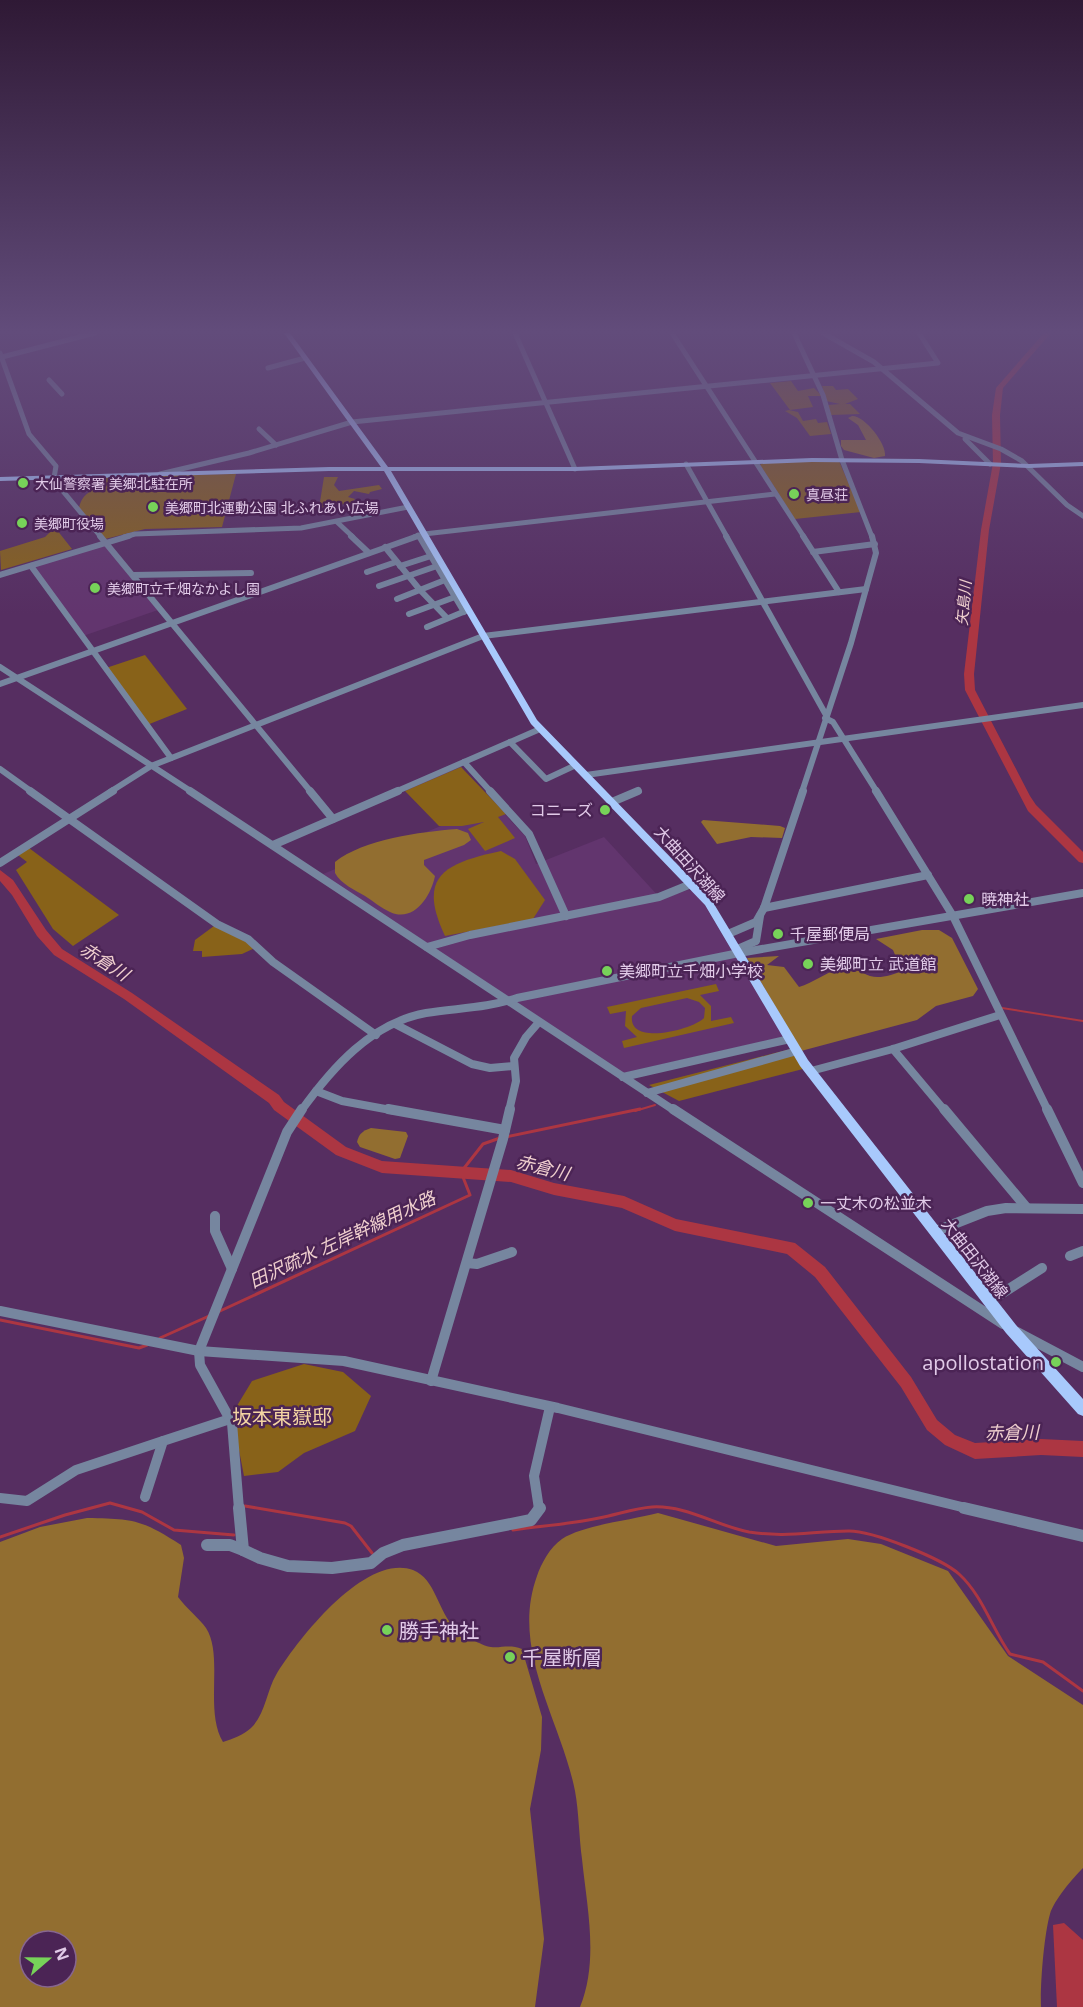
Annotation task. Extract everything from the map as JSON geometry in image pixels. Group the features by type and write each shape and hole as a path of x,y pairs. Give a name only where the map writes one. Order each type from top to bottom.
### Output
{"main road":[{"name":"大曲田沢湖線","path":"355,427 386,469 466,611 540,729 708,902 797,1052 811,1071 1011,1329 1083,1409"},
{"path":"0,479 386,469 575,469 842,460 1029,466 1083,464"}],"street":[{"path":"26,427 29,434 56,466 54,476 57,483 333,819"},
{"path":"160,474 276,445 337,427"},
{"path":"556,427 575,469"},
{"path":"731,427 838,592"},
{"path":"737,951 753,945 756,941 762,912 876,553 875,544 842,460 833,427"},
{"path":"950,427 966,437 1001,449 1029,466 1067,505 1083,516"},
{"path":"259,429 276,445"},
{"path":"966,437 966,440 994,464"},
{"path":"686,464 825,716 833,722 844,738 953,916 1083,1183"},
{"path":"0,684 90,650 421,534 775,494"},
{"path":"0,576 123,537 154,532 301,528 408,507"},
{"path":"337,522 369,553"},
{"path":"421,534 445,580 466,611 427,627"},
{"path":"116,557 123,537"},
{"path":"813,552 875,544"},
{"path":"385,547 420,590 447,618"},
{"path":"367,572 431,556"},
{"path":"31,566 90,650 171,758"},
{"path":"379,586 437,566"},
{"path":"133,575 251,573"},
{"path":"397,599 445,580"},
{"path":"0,863 151,766 483,636 866,589"},
{"path":"409,614 455,597"},
{"path":"0,667 273,845 539,1023 1011,1329 1083,1367"},
{"path":"586,776 1083,705"},
{"path":"273,845 540,729"},
{"path":"510,742 546,779 576,765"},
{"path":"464,762 529,834 566,916"},
{"path":"0,769 217,924 232,929 261,947 273,962 376,1035"},
{"path":"612,802 638,791"},
{"path":"728,934 756,922 762,912 928,875"},
{"path":"427,947 470,935 659,897 691,884"},
{"path":"243,1550 230,1419 200,1365 199,1351 287,1132 303,1106 338,1065 376,1035 412,1016 489,1007 737,951 1083,893"},
{"path":"811,1071 893,1049 1000,1015"},
{"path":"431,1381 504,1134 516,1082 514,1058 539,1023"},
{"path":"395,1024 472,1064 490,1068 513,1066"},
{"path":"623,1077 790,1039"},
{"path":"893,1049 1026,1207"},
{"path":"646,1093 797,1052"},
{"path":"316,1091 342,1101 504,1134"},
{"path":"936,1231 987,1212 1026,1207 1083,1209"},
{"path":"215,1216 215,1231 232,1269"},
{"path":"1070,1256 1083,1251"},
{"path":"467,1263 477,1264 512,1252"},
{"path":"990,1301 1042,1268"},
{"path":"0,1311 199,1351 322,1358 550,1407 1083,1537"},
{"path":"207,1545 230,1545 260,1558 288,1566 332,1568 371,1563 383,1553 403,1545 531,1520 540,1508 534,1476 535,1460 550,1407"},
{"path":"0,1498 27,1501 76,1470 230,1419"},
{"path":"145,1497 163,1441"}],"shaded area":[{"path":"859,427 870,427 874,431 885,451 885,456 874,458 844,450 841,446 841,440 866,440"},
{"name":"美郷町立千畑なかよし園","path":"104,544 158,610 83,636 33,566"},
{"name":"美郷町立千畑小学校","path":"461,767 525,836 536,864 604,837 661,899 688,890 697,892 783,1037 623,1073 323,874 441,826 403,788"},
{"path":"703,820 785,828 782,838 751,837 717,844 701,822"},
{"path":"457,829 468,833 471,840 464,845 424,860 424,865 435,876 433,884 420,906 407,914 390,912 344,884 335,873 335,862 347,854 377,842 426,832"},
{"path":"922,930 939,930 952,938 978,989 973,996 936,1006 917,1020 801,1051 747,958 779,956 767,965 784,967 799,987 843,968 882,977 902,971 893,950 876,939"},
{"path":"371,1128 406,1132 408,1136 400,1158 395,1159 360,1147 357,1142 359,1137"},
{"path":"658,1513 776,1546 848,1539 881,1544 948,1571 1008,1656 1083,1705 1083,1868 1069,1883 1050,1914 1043,1960 1041,2007 580,2007 589,1971 590,1934 576,1799 568,1764 533,1658 530,1604 541,1566 550,1551 562,1539 595,1526"},
{"path":"87,1518 136,1522 156,1530 181,1545 184,1558 178,1597 206,1628 211,1640 214,1653 215,1715 223,1742 245,1733 256,1723 276,1675 300,1641 335,1603 354,1586 374,1574 394,1568 413,1570 421,1574 432,1588 449,1621 458,1630 487,1646 522,1649 542,1717 541,1750 530,1809 544,1939 535,2007 0,2007 0,1542 40,1527"},
{"path":"1064,1923 1083,1940 1083,2007 1057,2007 1053,1925"}],"green space":[{"path":"803,427 829,427 831,434 810,436"},
{"path":"839,461 861,512 795,519 760,465 763,462"},
{"name":"美郷町北運動公園 北ふれあい広場","path":"236,474 222,527 145,529 105,539 79,508 83,498 97,486 103,476"},
{"path":"324,477 338,477 334,485 339,491 379,485 382,489 369,494 354,491 348,497 355,499 351,503 319,508"},
{"path":"57,530 72,549 1,570 0,551 45,537"},
{"path":"145,655 187,709 147,725 106,668"},
{"path":"461,767 506,814 498,817 515,838 485,851 468,829 484,822 462,826 439,826 405,791"},
{"path":"29,848 119,915 73,946 53,929 16,870 27,862 18,855"},
{"path":"501,851 515,859 545,900 533,919 445,936 437,915 434,899 435,885 451,867"},
{"path":"214,926 257,947 242,954 202,957 202,951 193,951 195,940"},
{"path":"716,984 719,991 700,995 711,1006 711,1021 731,1017 734,1023 624,1048 622,1041 637,1037 625,1026 626,1011 610,1014 607,1007","holes":["687,998 699,1002 705,1008 704,1018 688,1027 663,1033 650,1033 640,1031 634,1025 632,1016 641,1008"]},
{"path":"791,1049 803,1069 679,1101 649,1085"},
{"name":"坂本東嶽邸","path":"304,1364 343,1372 371,1396 355,1431 304,1453 278,1472 244,1476 232,1414 252,1381"}],"waterway":[{"name":"矢島川","path":"996,427 997,463 985,530 969,674 970,690 1032,808 1083,859"},
{"name":"赤倉川","path":"0,874 16,892 41,933 58,952 128,996 274,1099 279,1106 341,1151 382,1167 511,1176 554,1189 624,1202 675,1225 790,1248 820,1272 906,1382 932,1425 950,1440 975,1451 1041,1447 1083,1449"},
{"name":"田沢疏水 左岸幹線用水路","path":"1002,1008 1083,1021"},
{"name":"田沢疏水 左岸幹線用水路","path":"635,1111 655,1105"},
{"name":"田沢疏水 左岸幹線用水路","path":"506,1137 640,1109"},
{"name":"田沢疏水 左岸幹線用水路","path":"220,1311 470,1195 461,1172 483,1144 500,1138"},
{"name":"田沢疏水 左岸幹線用水路","path":"160,1338 209,1316"},
{"name":"田沢疏水 左岸幹線用水路","path":"0,1320 139,1348 147,1345"},
{"path":"0,1537 65,1515 110,1503 142,1512 174,1530 234,1535"},
{"path":"245,1506 345,1523 351,1526 372,1553"},
{"path":"513,1530 588,1520 652,1507 665,1507 689,1512 737,1529 763,1534 849,1531 874,1535 923,1553 959,1574 975,1592 1010,1654 1043,1662 1083,1691"}],"place":[{"name":"大仙警察署 美郷北駐在所","path":"23,483"},
{"name":"真昼荘","path":"794,494"},
{"name":"美郷町北運動公園 北ふれあい広場","path":"153,507"},
{"name":"美郷町役場","path":"22,523"},
{"name":"美郷町立千畑なかよし園","path":"95,588"},
{"name":"コニーズ","path":"605,810"},
{"name":"暁神社","path":"969,899"},
{"name":"千屋郵便局","path":"778,934"},
{"name":"美郷町立 武道館","path":"808,964"},
{"name":"美郷町立千畑小学校","path":"607,971"},
{"name":"一丈木の松並木","path":"808,1203"},
{"name":"apollostation","path":"1056,1362"},
{"name":"勝手神社","path":"387,1630"},
{"name":"千屋断層","path":"510,1657"}]}
